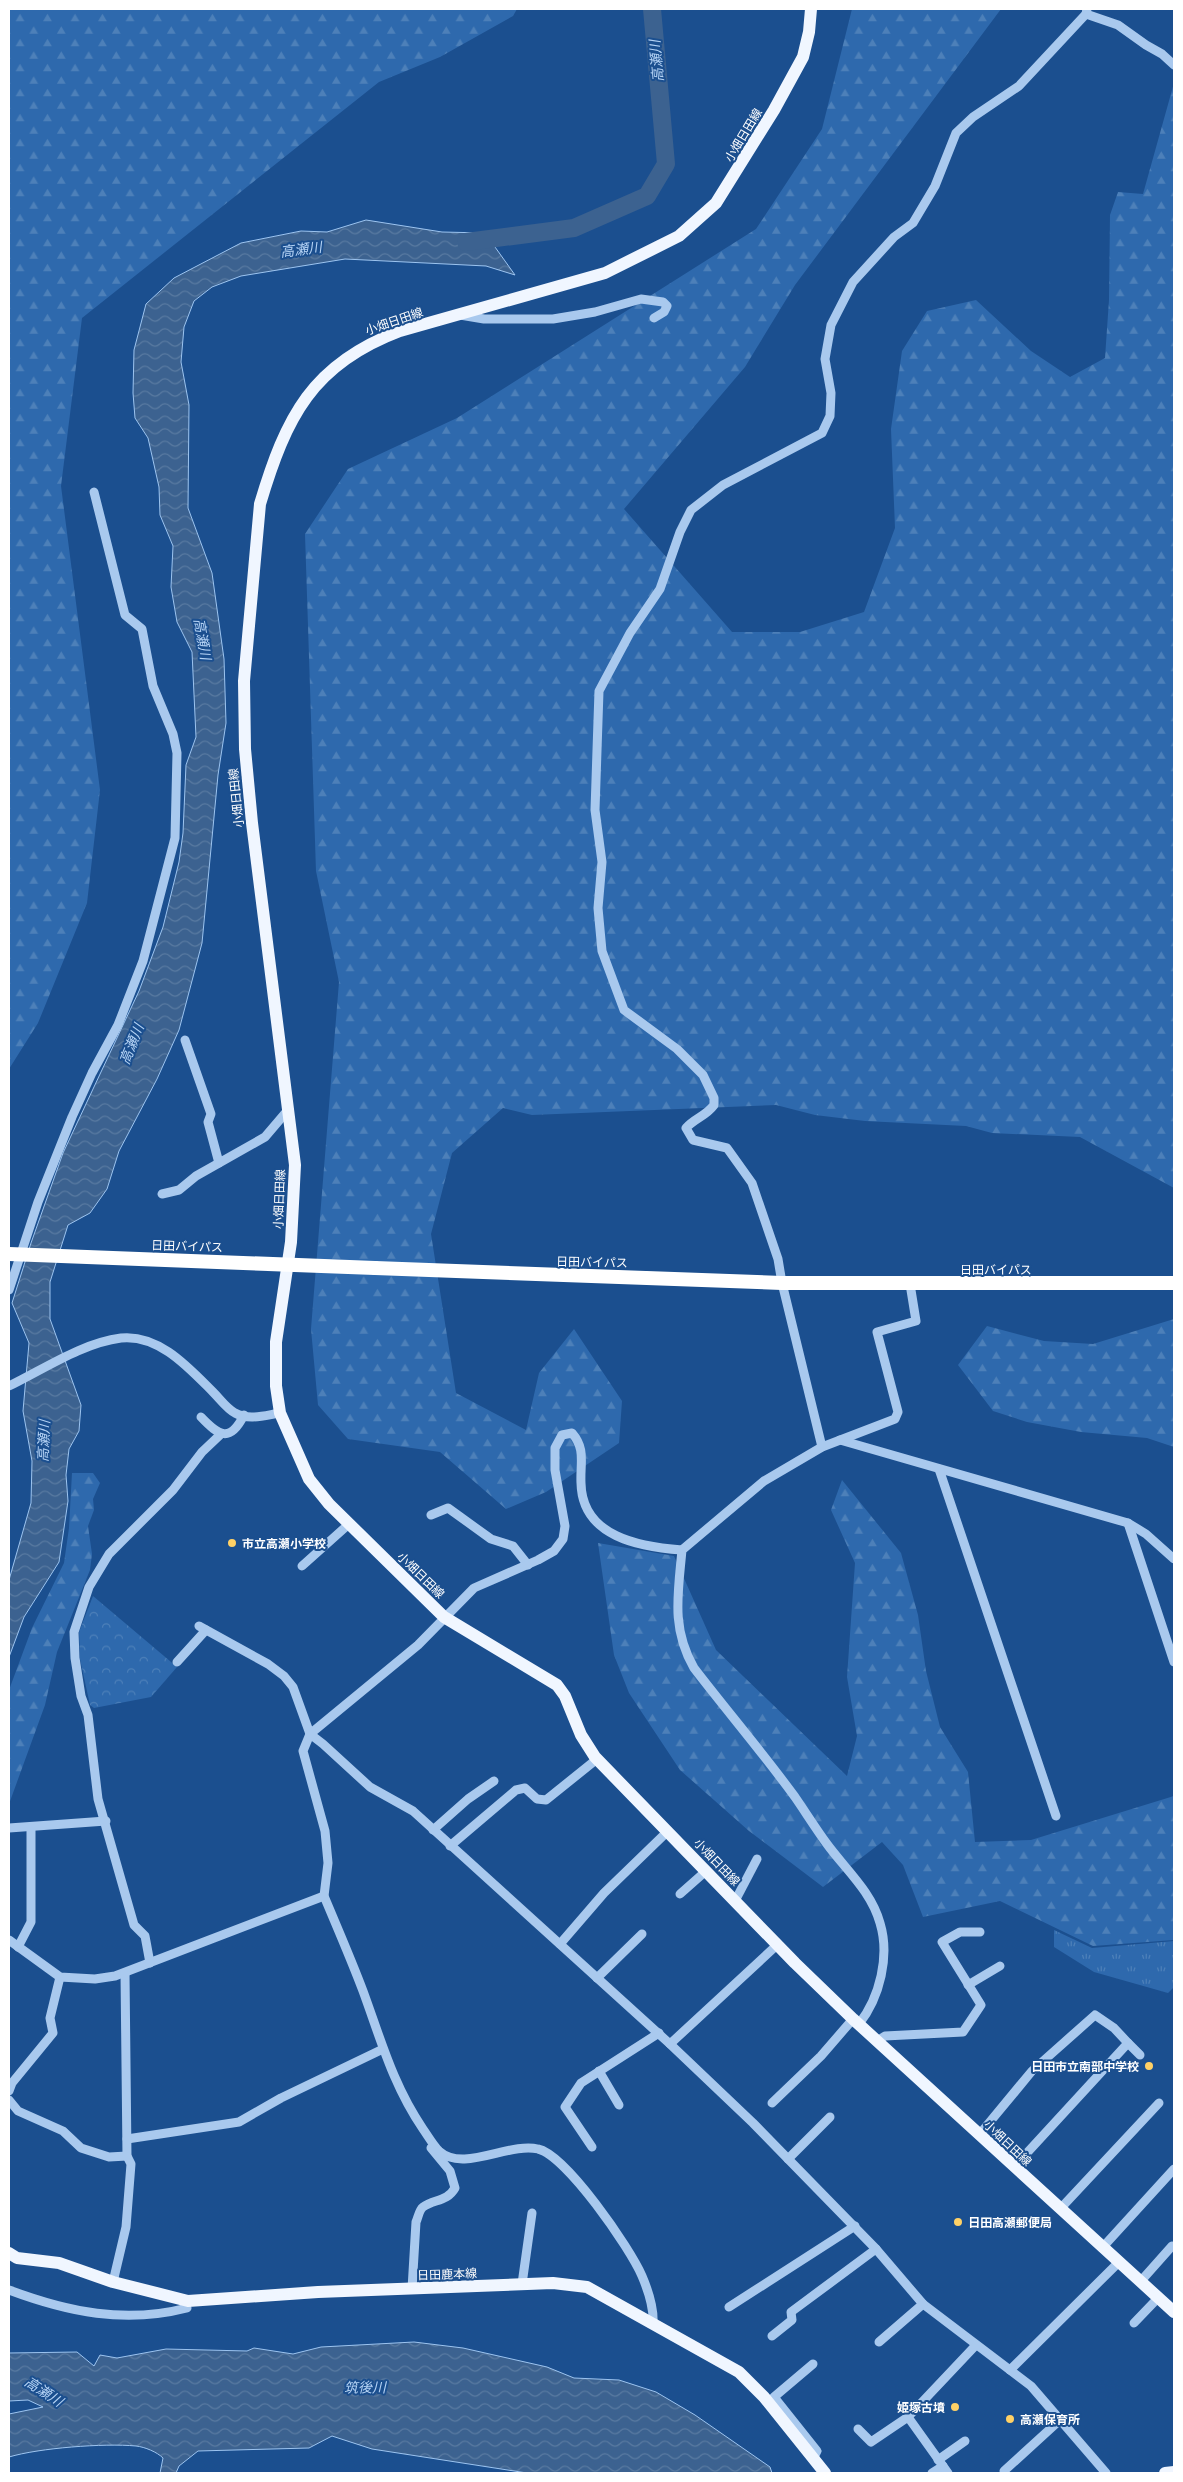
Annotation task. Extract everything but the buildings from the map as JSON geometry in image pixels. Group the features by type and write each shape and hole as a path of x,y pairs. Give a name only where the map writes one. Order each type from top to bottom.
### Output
{"highway":[{"name":"日田バイパス","path":"9,1254 782,1283 1174,1283"}],"main road":[{"name":"小畑日田線","path":"811,9 809,32 803,57 774,110 716,202 679,236 605,273 370,342 346,357 326,373 301,405 291,423 267,480 260,504 244,681 245,749 252,823 295,1165 291,1242 276,1342 276,1386 280,1413 309,1479 329,1504 444,1617 557,1685 568,1702 581,1734 597,1759 777,1945 877,2041 1118,2263 1174,2312"},
{"name":"日田鹿本線","path":"9,2253 17,2258 59,2263 113,2282 188,2301 318,2292 522,2284 553,2283 587,2287 739,2372 764,2397 825,2473"},
{"path":"1164,2473 1174,2472"}],"street":[{"path":"822,1447 782,1283 778,1259 752,1183 743,1167 727,1148 692,1140 686,1128 695,1118 707,1114 714,1105 714,1098 703,1075 677,1049 624,1010 602,951 598,908 602,862 595,810 598,691 630,633 660,589 680,532 692,510 723,485 822,433 830,416 832,393 825,359 831,325 854,282 894,237 913,223 935,186 956,134 973,117 1019,86 1086,11 1118,25 1162,54 1174,65"},
{"path":"458,315 484,319 544,319 595,312 641,299 663,302 667,306 664,312 654,318"},
{"path":"9,1290 38,1202 72,1117 92,1073 118,1025 143,961 175,838 177,753 173,734 153,686 142,629 125,616 94,492"},
{"path":"185,1040 211,1114 208,1122 219,1163"},
{"path":"162,1194 179,1190 196,1176 265,1137 288,1110"},
{"path":"654,2324 654,2314 642,2276 609,2223 578,2183 555,2158 538,2149 519,2149 466,2158 450,2158 438,2150 406,2104 324,1896 328,1863 325,1831 303,1751 310,1734 418,1645 474,1588 528,1565 554,1551 562,1539 565,1526 555,1470 555,1448 562,1435 572,1433 579,1441 583,1453 581,1485 584,1502 591,1516 608,1533 628,1542 652,1548 682,1550 764,1481 822,1447 895,1419 898,1412 877,1332 916,1321 910,1284"},
{"path":"9,1386 102,1342 123,1338 142,1340 166,1350 186,1364 236,1414 254,1417 280,1413"},
{"path":"201,1417 221,1434 229,1434 237,1429 244,1415"},
{"path":"150,1963 145,1936 134,1925 106,1821 98,1800 88,1715 81,1696 78,1677 74,1632 89,1587 109,1554 174,1490 202,1452 221,1434"},
{"path":"840,1440 1128,1523 1146,1534 1174,1559"},
{"path":"939,1469 1056,1816"},
{"path":"431,1515 448,1508 491,1539 513,1546 528,1565"},
{"path":"1128,1523 1174,1662"},
{"path":"302,1566 350,1524"},
{"path":"682,1550 677,1603 678,1625 684,1650 694,1668 870,1897 880,1923 884,1947 875,1996 856,2021 772,2103"},
{"path":"177,1662 203,1628 284,1676 296,1694 310,1734 370,1787 413,1811 659,2033 855,2226 923,2304 1031,2386 1106,2473"},
{"path":"450,1846 516,1790 525,1788 537,1800 546,1800 597,1759"},
{"path":"433,1830 468,1799 494,1781"},
{"path":"9,1828 31,1828 106,1821"},
{"path":"18,1947 31,1922 31,1828"},
{"path":"560,1944 604,1893 668,1831"},
{"path":"735,1901 745,1886 757,1859"},
{"path":"680,1894 706,1871"},
{"path":"9,1940 60,1977 95,1979 125,1973 324,1896"},
{"path":"877,2041 885,2036 963,2032 981,2005 942,1942 960,1932 980,1932"},
{"path":"597,1978 642,1934"},
{"path":"670,2044 777,1945"},
{"path":"968,1985 1000,1966"},
{"path":"113,2282 126,2226 131,2164 127,2156 125,1973"},
{"path":"9,2091 12,2083 53,2033 50,2018 60,1977"},
{"path":"979,2135 1032,2071 1095,2015 1114,2028 1140,2055"},
{"path":"592,2147 565,2107 581,2084 659,2033"},
{"path":"1014,2167 1128,2043"},
{"path":"127,2139 239,2122 281,2098 383,2049"},
{"path":"600,2070 619,2105"},
{"path":"9,2100 18,2111 63,2131 81,2148 109,2157 127,2156"},
{"path":"1060,2209 1159,2103"},
{"path":"412,2289 416,2222 420,2212 422,2208 446,2198 455,2188 450,2171 434,2154 414,2115"},
{"path":"788,2159 830,2117"},
{"path":"1102,2248 1174,2169"},
{"path":"522,2284 532,2213"},
{"path":"728,2307 855,2226"},
{"path":"1140,2282 1172,2246"},
{"path":"772,2336 792,2320 791,2312 876,2249"},
{"path":"1010,2370 1118,2263"},
{"path":"9,2290 40,2301 114,2315 144,2316 187,2308"},
{"path":"1134,2324 1158,2298"},
{"path":"879,2342 923,2304"},
{"path":"858,2429 871,2442 908,2417 976,2345"},
{"path":"813,2364 774,2397 817,2451 813,2458"},
{"path":"908,2417 943,2466"},
{"path":"1004,2471 1060,2420"},
{"path":"932,2473 943,2466 965,2441"}],"green space":[{"path":"9,9 517,9 513,16 440,57 379,82 82,318 61,486 100,790 87,903 38,1023 9,1069"},
{"path":"852,9 1001,9 795,285 745,367 624,509 732,632 800,632 864,612 895,528 891,429 902,351 927,311 976,300 1031,351 1070,377 1105,358 1109,300 1110,215 1118,192 1143,194 1174,83 1174,1188 1080,1137 992,1133 966,1126 865,1121 815,1115 776,1105 532,1115 503,1108 452,1153 431,1234 456,1393 526,1430 539,1373 574,1329 622,1401 619,1443 546,1492 506,1509 440,1452 348,1439 318,1405 311,1329 339,982 316,871 305,534 348,469 457,418 756,229 822,129"},
{"path":"1174,1319 1174,1447 1147,1438 1081,1432 1027,1422 993,1411 958,1365 987,1326 1044,1341 1093,1344"},
{"path":"72,1473 93,1473 100,1483 93,1499 94,1510 88,1526 92,1554 90,1570 57,1652 45,1705 9,1804 9,1690 32,1628 64,1563 69,1528"},
{"path":"842,1480 901,1553 918,1615 926,1671 940,1727 968,1772 975,1842 1031,1840 1174,1796 1174,1940 1093,1946 1000,1901 923,1917 903,1865 882,1842 823,1887 749,1831 680,1770 629,1693 614,1655 598,1543 674,1556 716,1650 847,1776 857,1736 847,1677 855,1563 831,1510"},
{"path":"93,1596 177,1667 151,1697 94,1708 90,1705 80,1659 79,1632"},
{"path":"1054,1930 1092,1948 1174,1941 1174,1987 1168,1993 1094,1972 1054,1947"}],"water":[{"path":"366,220 442,232 485,233 515,275 486,266 345,259 241,276 212,287 194,301 184,327 181,362 189,405 188,508 212,573 224,659 226,723 218,775 202,943 179,1030 157,1079 119,1151 107,1189 90,1213 68,1225 50,1282 50,1319 81,1405 79,1431 69,1449 66,1475 68,1501 59,1562 24,1617 9,1657 9,1580 31,1503 32,1461 23,1411 29,1343 12,1303 63,1153 139,991 163,927 179,862 183,833 186,765 196,737 192,652 177,622 171,587 173,546 160,515 159,487 148,438 135,418 133,393 134,350 146,304 174,278 241,243 301,231 327,232"},
{"name":"筑後川","path":"414,2342 463,2348 547,2367 574,2378 619,2380 656,2392 695,2415 770,2467 772,2473 527,2473 372,2449 332,2436 309,2448 198,2451 179,2466 176,2473 160,2473 163,2458 151,2450 136,2446 72,2447 37,2451 9,2457 9,2414 43,2407 28,2400 9,2401 9,2353 77,2352 94,2366 100,2355 117,2358 166,2349 247,2351 254,2348 293,2354 321,2347"}],"waterway":[{"name":"高瀬川","path":"466,242 574,228 647,196 666,164 652,9"}],"place":[{"name":"市立高瀬小学校","path":"232,1543"},
{"name":"日田市立南部中学校","path":"1149,2066"},
{"name":"日田高瀬郵便局","path":"958,2222"},
{"name":"姫塚古墳","path":"955,2407"},
{"name":"高瀬保育所","path":"1010,2419"}]}
